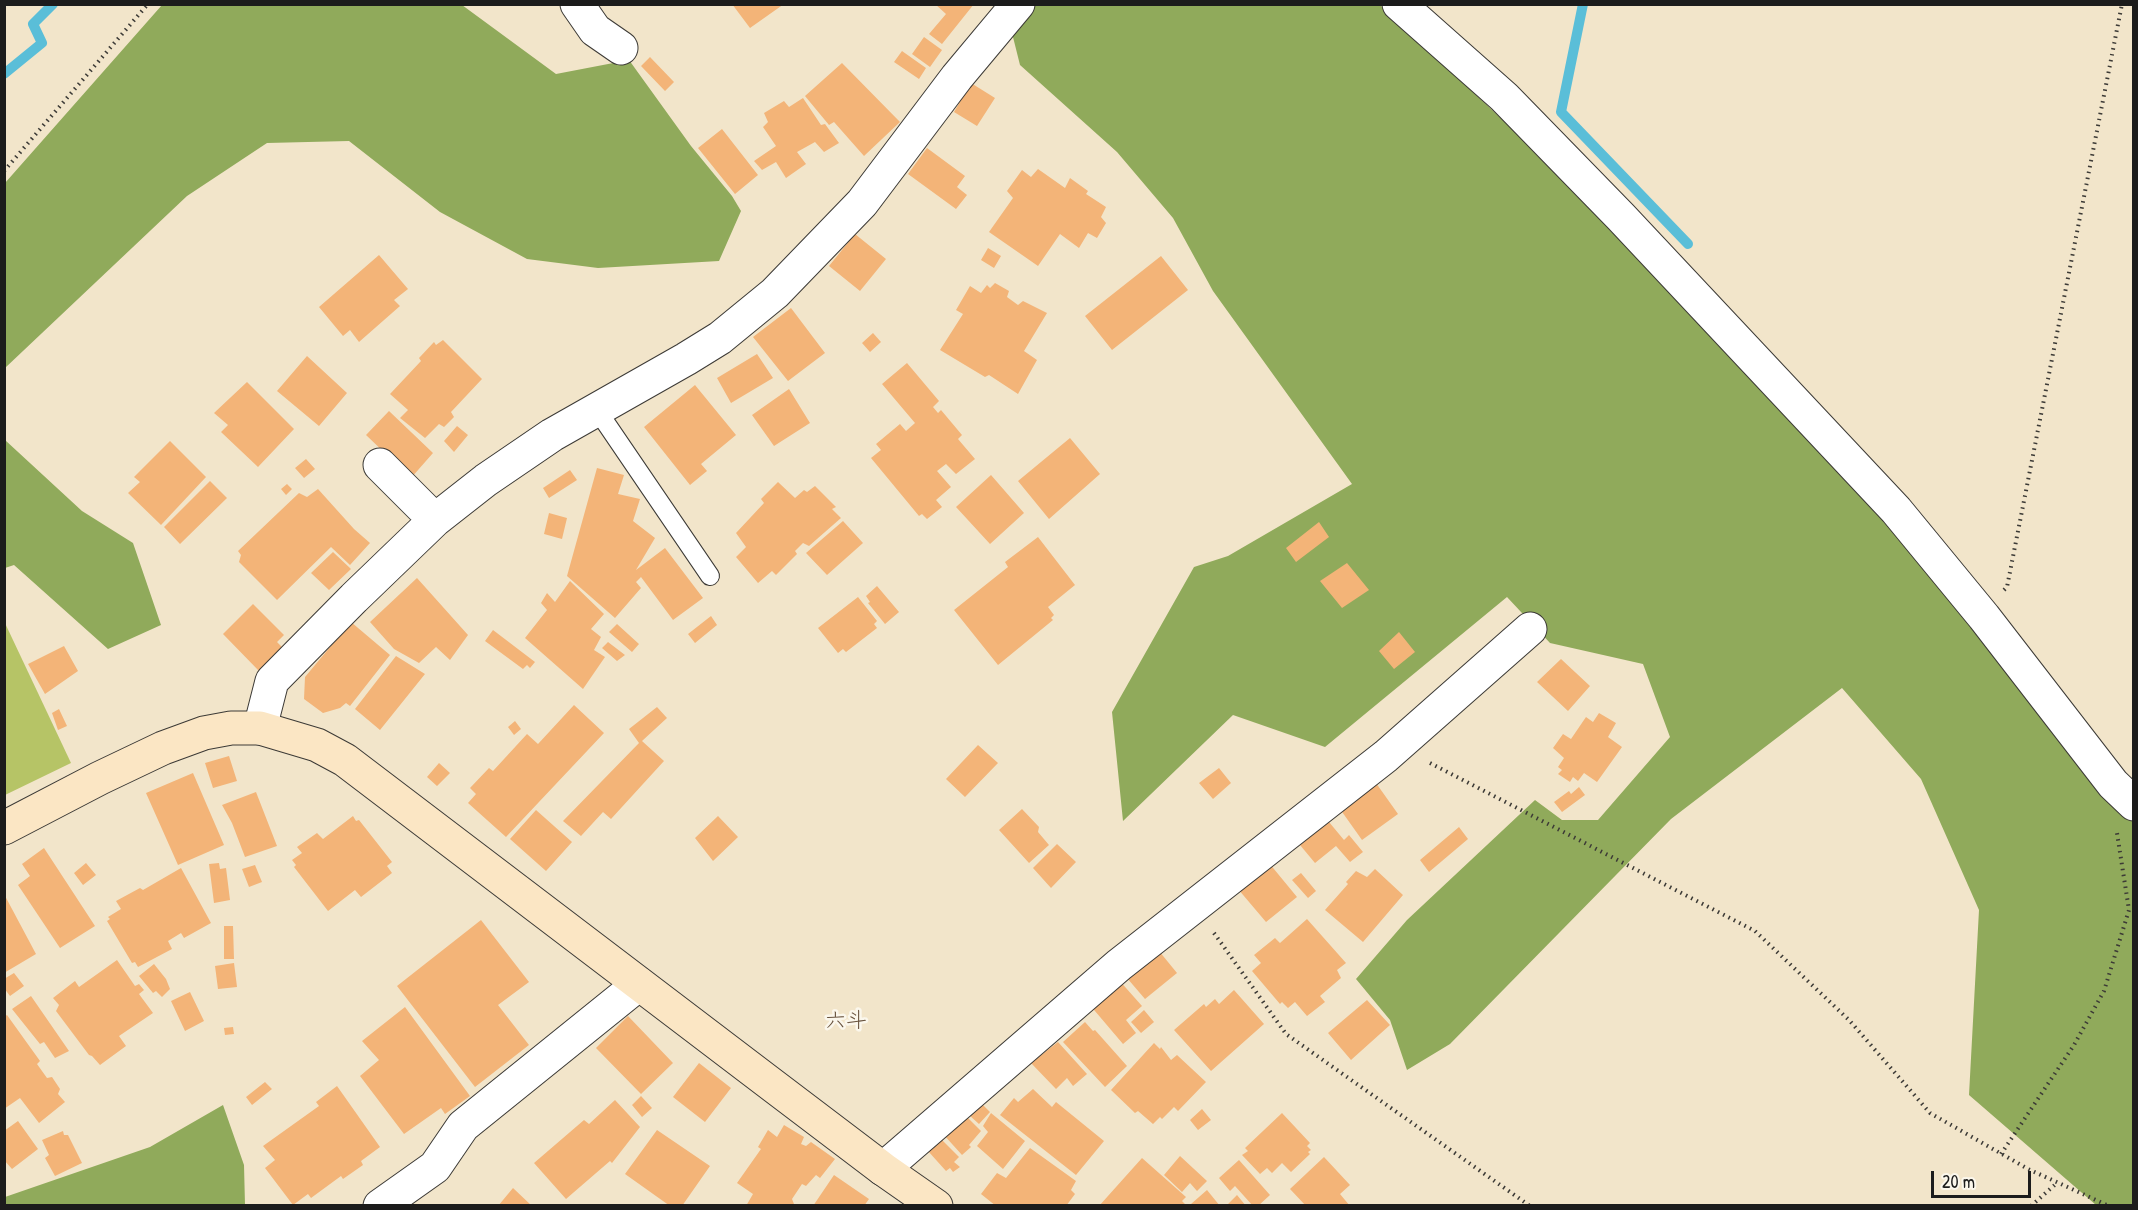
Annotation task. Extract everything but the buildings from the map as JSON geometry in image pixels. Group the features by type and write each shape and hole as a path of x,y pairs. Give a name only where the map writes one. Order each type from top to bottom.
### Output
{"street":[{"path":"577,4 595,30 621,48"},
{"path":"260,728 272,681 435,520 486,480 552,435 720,338 775,293 862,203 957,77 1018,4"},
{"path":"1399,4 1504,97 1621,217 1896,510 1984,617 2123,794"},
{"path":"380,465 435,520"},
{"path":"883,1169 1119,965 1386,756 1530,629"},
{"path":"4,828 100,778 189,737 231,728 260,728 303,739 345,760 883,1169 936,1206"},
{"path":"380,1206 435,1167 463,1126 639,984"}],"lane":[{"path":"597,410 710,576"}],"path":[{"path":"4,171 148,4"},
{"path":"1984,617 2007,587 2122,4"},
{"path":"1386,756 1406,755 1438,766 1755,931 1849,1020 1930,1113 2001,1154 2057,1183 2109,1206"},
{"path":"2001,1154 2074,1045 2104,991 2129,910 2115,820 2123,794"},
{"path":"1194,906 1286,1034 1530,1206"},
{"path":"2031,1206 2057,1183"}],"green space":[{"path":"162,5 462,5 556,74 629,60 741,211 719,261 598,268 527,259 440,212 349,141 267,143 187,196 5,368 5,183"},
{"path":"1005,5 1380,5 1536,151 1892,528 2133,820 2133,1205 2096,1205 1969,1095 1979,910 1921,779 1842,688 1671,819 1450,1044 1407,1070 1390,1020 1356,979 1407,920 1535,800 1562,820 1598,820 1670,737 1643,664 1550,643 1507,597 1325,747 1233,715 1123,821 1112,712 1194,567 1228,556 1352,484 1213,291 1173,218 1117,152 1020,65"},
{"path":"5,440 82,511 133,543 161,625 108,649 14,565 5,568"},
{"path":"4,621 71,763 5,795 4,795"},
{"path":"223,1105 244,1165 245,1205 5,1205 5,1197 150,1147"}],"waterway":[{"path":"4,74 42,43 33,24 53,4"},
{"path":"1583,4 1561,112 1688,244"}],"district":[{"name":"六斗","path":"846,1021"}]}
